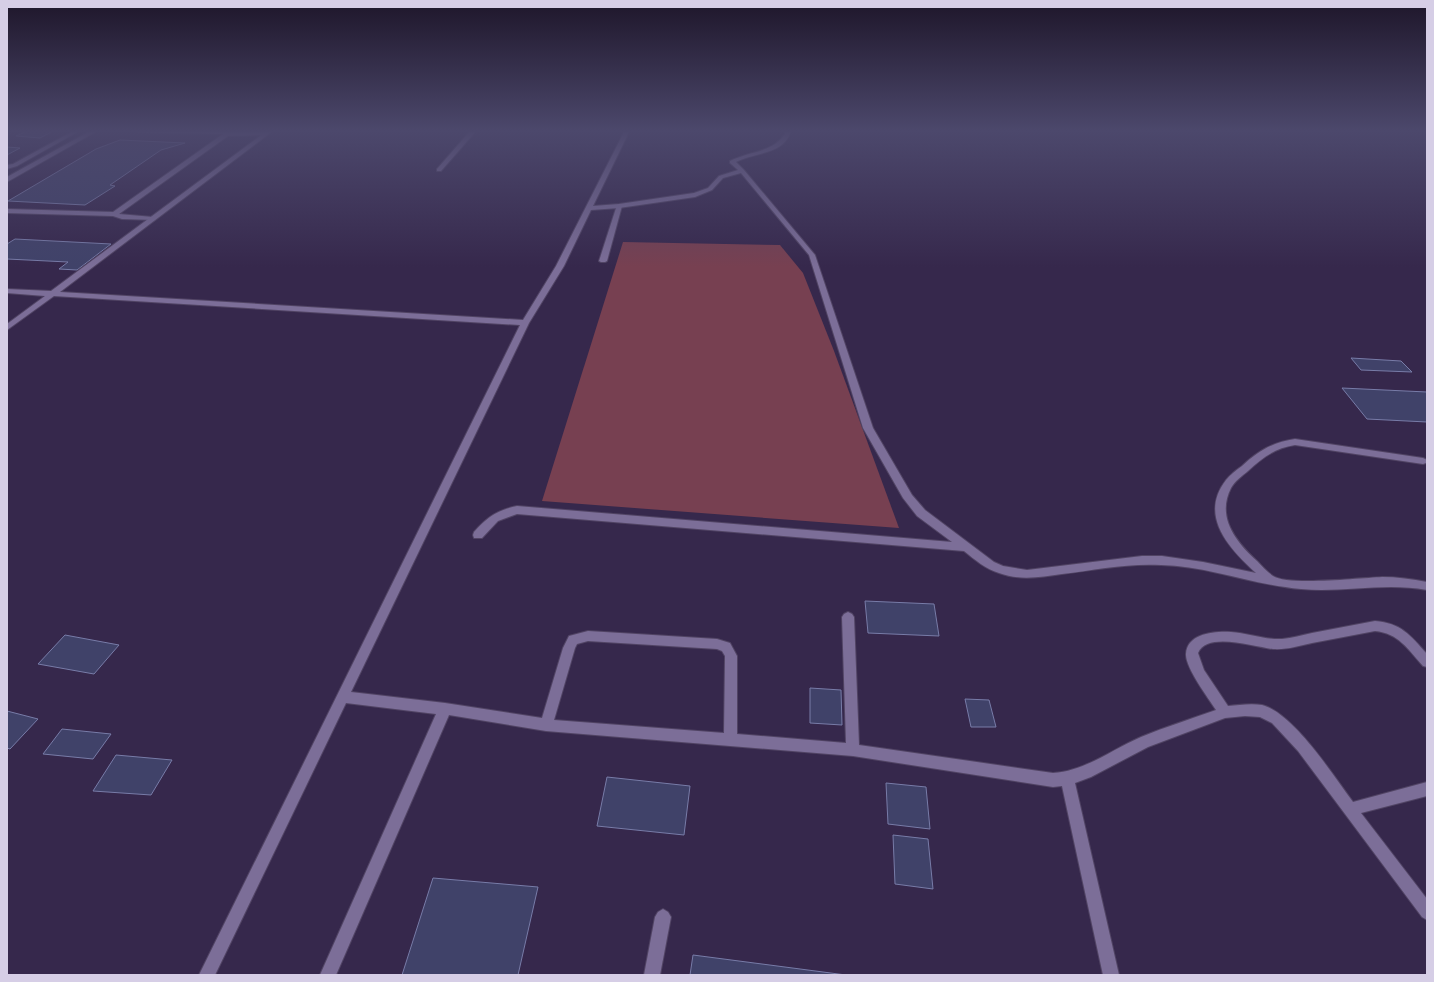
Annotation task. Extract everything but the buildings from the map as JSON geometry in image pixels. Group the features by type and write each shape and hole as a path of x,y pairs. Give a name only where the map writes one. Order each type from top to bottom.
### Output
{"street":[{"path":"114,214 168,176"},
{"path":"7,328 210,176"},
{"path":"207,975 525,324 560,266 605,176"},
{"path":"590,208 619,206 695,195 710,189 722,177 727,176"},
{"path":"745,176 812,255 868,428 908,498 922,513 964,547 990,565 1014,573 1027,574 1159,559 1197,564 1269,580 1303,585 1400,583 1427,586"},
{"path":"603,261 619,206"},
{"path":"7,211 114,214 122,217 153,219"},
{"path":"7,291 525,324"},
{"path":"1269,580 1238,549 1224,529 1220,517 1221,500 1226,487 1257,456 1272,446 1282,443 1295,442 1423,461"},
{"path":"478,535 490,520 501,514 517,510 964,547"},
{"path":"848,617 853,750"},
{"path":"1225,712 1196,669 1192,654 1196,645 1203,640 1218,637 1236,638 1276,645 1381,626 1398,632 1427,662"},
{"path":"546,724 573,640 588,636 717,644 726,647 731,656 730,740"},
{"path":"344,697 445,709 546,724 853,750 1053,780 1067,779 1086,772 1144,742 1225,712 1246,710 1261,711 1277,719 1303,747 1427,912"},
{"path":"328,975 445,709"},
{"path":"1067,779 1110,975"},
{"path":"1351,809 1427,789"},
{"path":"652,975 664,917"}],"shaded area":[{"path":"623,242 780,245 803,273 834,351 899,528 542,501"}]}
